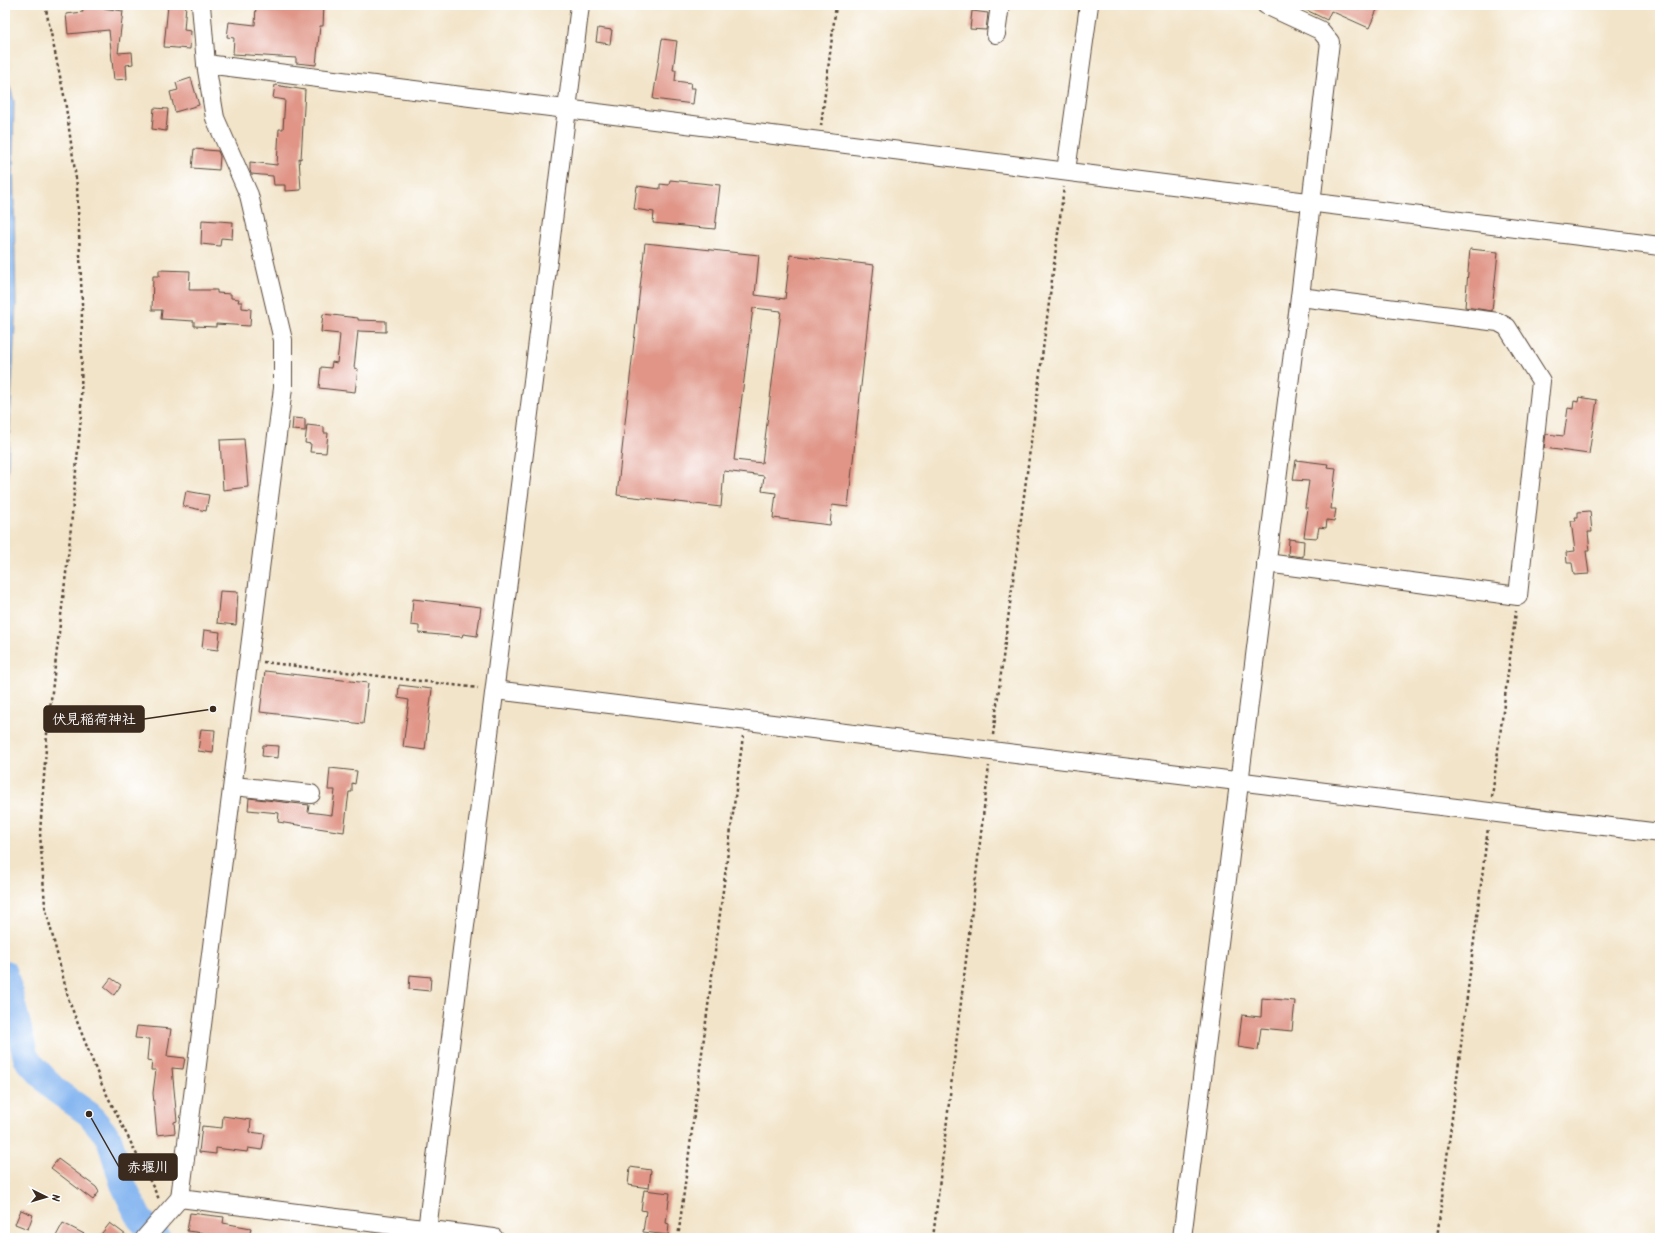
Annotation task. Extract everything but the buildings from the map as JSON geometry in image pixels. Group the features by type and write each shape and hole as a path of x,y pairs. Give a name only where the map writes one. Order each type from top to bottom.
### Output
{"street":[{"path":"145,1238 180,1198 283,388 283,340 248,195 215,118 206,64 201,5"},
{"path":"427,1234 580,5"},
{"path":"996,34 1000,5"},
{"path":"1066,171 1089,5"},
{"path":"1182,1238 1312,203 1330,42 1320,30 1266,5"},
{"path":"206,64 1660,246"},
{"path":"1266,562 1518,596 1541,381 1507,328 1498,322 1300,297"},
{"path":"495,690 1660,833"},
{"path":"233,786 311,794"},
{"path":"180,1198 427,1234 494,1238"}],"path":[{"path":"45,5 65,100 77,186 82,310 81,416 69,548 47,734 40,833 45,906 69,1001 102,1084 165,1216"},
{"path":"819,140 836,5"},
{"path":"933,1238 991,752 1066,171"},
{"path":"1437,1238 1518,596"},
{"path":"248,661 495,690"},
{"path":"678,1238 745,720"}],"water":[{"path":"5,70 14,101 13,153 16,304 5,522"}],"waterway":[{"path":"5,973 26,1058 55,1090 89,1114 109,1138 123,1184 139,1218 158,1238"}],"place":[{"name":"伏見稲荷神社","path":"213,709"},
{"name":"赤堰川","path":"89,1114"}]}
